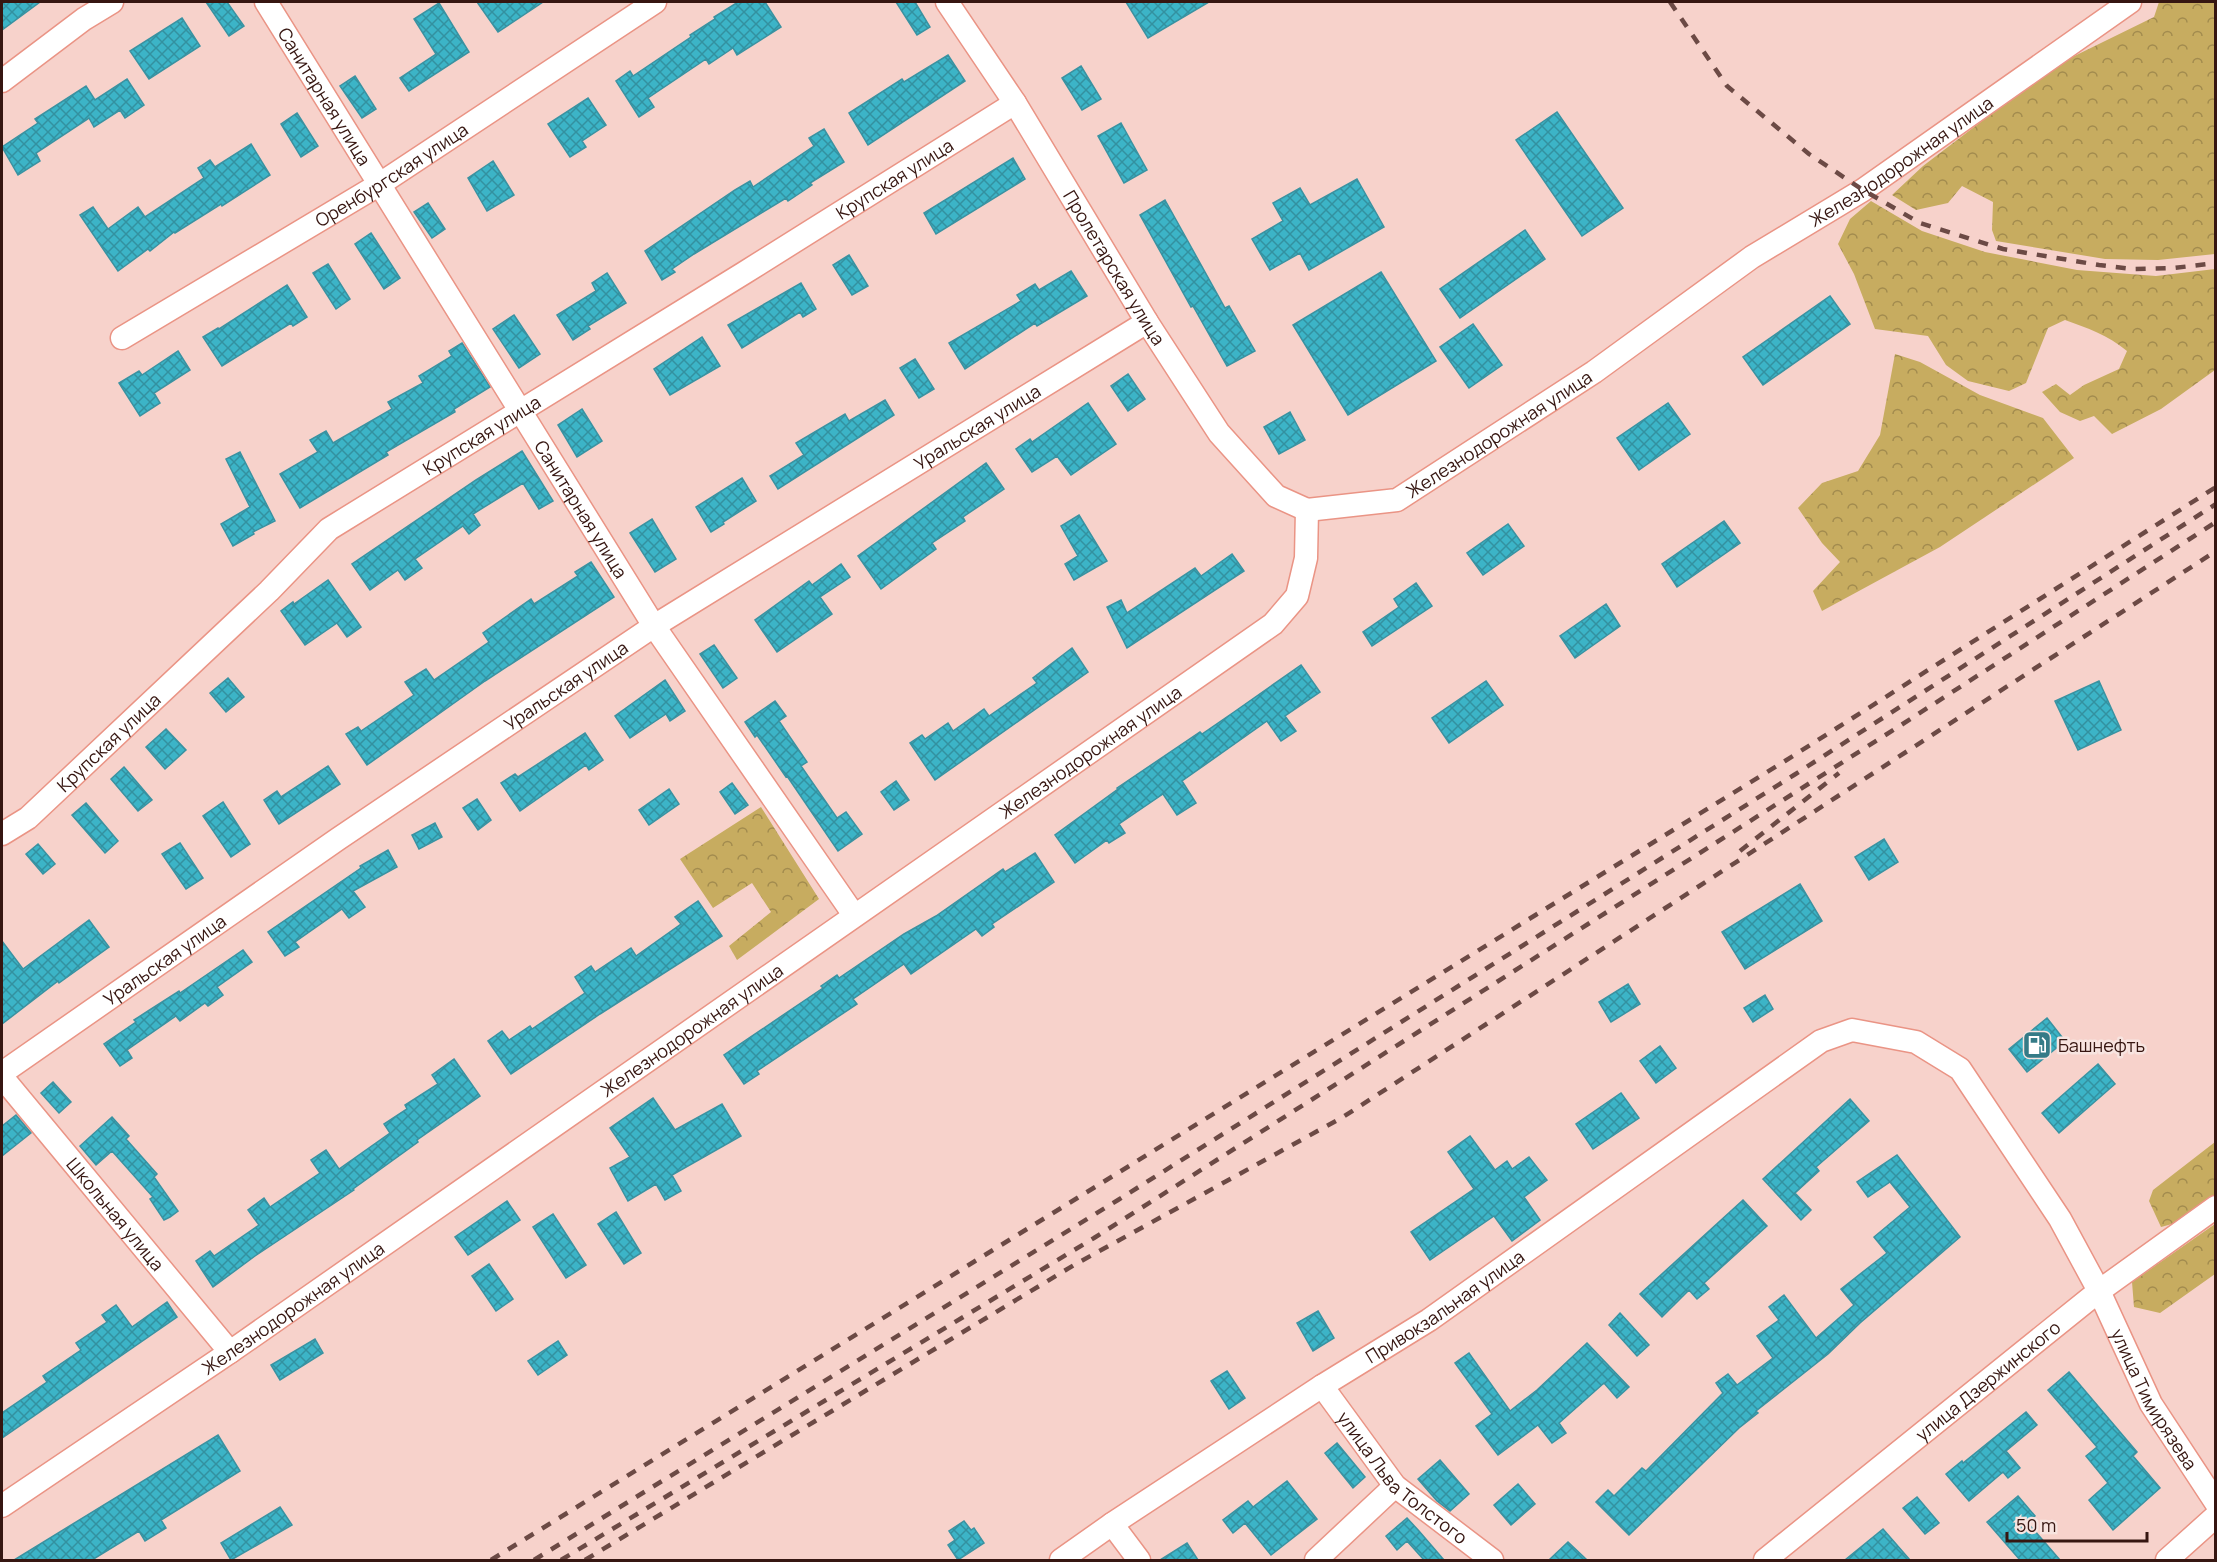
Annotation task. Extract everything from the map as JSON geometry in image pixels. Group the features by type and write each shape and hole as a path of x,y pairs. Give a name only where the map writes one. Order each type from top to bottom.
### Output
{"street":[{"path":"2,81 84,19 112,2"},
{"name":"Санитарная улица","path":"266,2 654,626 855,915"},
{"name":"Оренбургская улица","path":"122,338 380,184 655,2"},
{"name":"Пролетарская улица","path":"947,2 1014,103 1147,322 1219,433 1276,496 1307,510"},
{"name":"Железнодорожная улица","path":"2,1506 230,1352 1273,624 1296,596 1306,558 1307,510 1397,500 1594,372 1752,258 1863,190 2130,2"},
{"name":"Крупская улица","path":"2,834 37,810 269,591 329,529 1014,103"},
{"name":"Уральская улица","path":"2,1075 338,839 654,626 1147,322"},
{"name":"Привокзальная улица","path":"1061,1560 1322,1386 1429,1320 1821,1041 1852,1030 1916,1042 1960,1069 2060,1219 2099,1291"},
{"name":"Школьная улица","path":"2,1075 230,1352"},
{"name":"улица Дзержинского","path":"1765,1560 2099,1291 2216,1207"},
{"name":"улица Тимирязева","path":"2099,1291 2151,1404 2216,1503"},
{"name":"улица Льва Толстого","path":"1322,1386 1395,1486 1492,1560"},
{"path":"1316,1560 1395,1486"},
{"path":"2167,1560 2216,1516"},
{"path":"1112,1524 1139,1560"}],"green space":[{"path":"2159,2 2215,2 2215,254 2158,260 2105,259 1996,241 1992,230 1993,202 1962,186 1948,203 1916,210 1892,195 1923,166 2054,66 2154,17"},
{"path":"1871,201 1922,231 1985,252 2077,270 2156,276 2215,269 2215,370 2161,409 2112,434 2094,416 2080,421 2060,412 2042,392 2056,384 2070,395 2084,385 2119,369 2127,351 2105,336 2065,320 2048,328 2026,383 2009,391 1968,381 1946,365 1928,336 1875,329 1854,274 1838,244 1850,219"},
{"path":"1895,354 1920,362 1980,395 2043,418 2074,458 1940,547 1822,611 1813,591 1840,562 1822,543 1798,508 1822,483 1858,471 1880,435"},
{"path":"761,807 819,899 737,960 729,946 771,912 752,883 713,908 680,859"},
{"path":"2215,1142 2215,1199 2187,1220 2161,1227 2149,1201 2153,1190"},
{"path":"2215,1224 2215,1274 2160,1313 2134,1307 2132,1282"}],"building":[{"path":"2,2 40,2 2,30"},
{"path":"206,2 227,2 244,26 229,36"},
{"path":"477,2 543,2 498,32"},
{"path":"738,2 765,2 781,27 737,55 733,48 709,64 706,59 648,98 654,107 639,117 616,81 630,71 633,76"},
{"path":"896,2 915,2 930,27 917,35"},
{"path":"1126,2 1209,2 1148,38"},
{"path":"439,3 469,52 409,91 400,78 436,54 414,19"},
{"path":"182,18 200,46 149,79 130,51"},
{"path":"948,55 965,81 868,145 849,113 902,79 904,82"},
{"path":"1081,66 1101,99 1082,110 1062,78"},
{"path":"355,76 376,109 362,118 340,86"},
{"path":"127,79 144,105 125,118 120,110 94,127 89,118 36,153 40,161 18,175 2,147 38,123 35,119 86,86 95,100"},
{"path":"588,98 606,125 582,141 586,147 570,157 548,124"},
{"path":"1557,112 1623,208 1582,236 1516,140"},
{"path":"297,113 318,146 301,157 281,124"},
{"path":"1121,123 1147,170 1124,183 1098,136"},
{"path":"824,129 844,162 810,183 812,185 788,201 786,198 694,254 672,269 675,272 662,280 645,251 735,190 750,181 753,187 814,146 809,138"},
{"path":"251,144 270,175 222,206 221,204 174,232 150,251 148,249 118,271 80,215 93,207 108,229 138,207 145,217 204,178 198,168 210,160 215,167"},
{"path":"1013,158 1025,179 936,234 924,213"},
{"path":"493,161 514,195 487,211 468,178"},
{"path":"1357,179 1384,227 1309,270 1300,253 1270,270 1252,239 1283,221 1273,203 1300,188 1310,205"},
{"path":"1165,200 1225,308 1229,306 1255,351 1227,366 1140,215"},
{"path":"428,203 445,229 432,238 414,212"},
{"path":"1525,230 1545,259 1460,318 1440,289"},
{"path":"371,233 400,278 384,289 355,244"},
{"path":"849,255 868,286 852,295 833,265"},
{"path":"328,264 350,299 336,309 313,273"},
{"path":"1071,271 1087,296 1037,326 1035,323 965,369 949,343 1021,301 1017,295 1035,284 1039,290"},
{"path":"1381,272 1436,361 1348,415 1293,325"},
{"path":"607,273 626,303 588,326 590,329 573,340 557,315 596,291 592,283"},
{"path":"801,283 816,309 803,317 800,312 742,348 728,325"},
{"path":"287,285 307,317 293,326 291,323 222,366 203,337"},
{"path":"1830,296 1850,324 1763,385 1743,357"},
{"path":"514,315 540,354 519,368 493,329"},
{"path":"1473,324 1502,365 1469,388 1440,347"},
{"path":"702,337 720,366 670,395 654,369"},
{"path":"462,343 490,387 454,409 455,412 386,452 388,455 300,508 280,474 318,452 310,440 326,431 333,443 392,409 388,402 423,383 419,376 452,356 449,351"},
{"path":"178,351 190,370 154,393 160,403 140,416 119,383 139,371 142,375"},
{"path":"915,359 934,389 919,398 900,368"},
{"path":"1128,374 1145,399 1128,411 1111,386"},
{"path":"885,400 894,415 778,489 770,476 804,455 796,443 845,414 849,421"},
{"path":"1088,403 1116,444 1071,475 1057,456 1032,472 1016,449 1030,439 1032,442"},
{"path":"1668,403 1690,434 1639,470 1617,438"},
{"path":"582,409 602,441 577,457 558,425"},
{"path":"1290,412 1305,440 1279,454 1264,427"},
{"path":"522,451 553,501 539,509 523,483 473,514 480,525 469,534 463,526 415,559 422,568 405,580 398,570 370,590 352,564"},
{"path":"240,452 275,521 253,532 254,534 233,546 221,524 250,507 226,459"},
{"path":"986,463 1004,489 963,517 965,521 932,543 936,549 881,589 858,556"},
{"path":"742,478 756,501 711,532 696,507"},
{"path":"1079,515 1107,561 1074,580 1065,564 1078,556 1061,526"},
{"path":"652,519 676,559 655,572 630,533"},
{"path":"1724,521 1740,543 1677,587 1662,564"},
{"path":"1508,524 1524,546 1483,575 1467,553"},
{"path":"1232,554 1244,571 1127,648 1107,607 1121,600 1127,613 1195,568 1201,576"},
{"path":"591,562 614,597 485,681 367,765 346,734 358,727 361,731 414,695 405,682 426,669 434,680 489,642 483,633 531,599 534,604 578,576 575,572"},
{"path":"841,564 850,577 820,597 832,614 777,652 755,620 809,581 812,585"},
{"path":"328,580 361,627 347,637 337,623 305,645 281,611"},
{"path":"1416,583 1432,606 1372,646 1363,632 1399,607 1394,599"},
{"path":"1606,604 1620,626 1575,658 1560,636"},
{"path":"714,645 737,678 723,688 700,654"},
{"path":"1072,648 1088,672 935,780 910,743 922,735 925,739 948,723 953,731 984,709 989,716 1037,683 1033,678"},
{"path":"1301,665 1320,692 1285,716 1296,731 1281,741 1267,721 1182,781 1196,803 1177,815 1163,794 1119,824 1125,833 1109,843 1107,840 1075,863 1055,835 1117,788 1200,732 1202,734"},
{"path":"228,678 244,697 226,712 210,693"},
{"path":"665,680 685,711 670,721 666,714 630,738 615,716"},
{"path":"1486,681 1503,705 1449,743 1432,718"},
{"path":"2099,681 2121,730 2078,750 2055,701"},
{"path":"775,701 786,716 779,721 807,762 801,766 837,818 846,812 862,834 838,851 787,776 745,722"},
{"path":"166,729 186,750 165,769 146,747"},
{"path":"585,733 603,760 589,770 586,765 520,811 501,783 515,774 518,777"},
{"path":"328,766 340,784 279,824 264,800 277,791 281,797"},
{"path":"124,767 152,800 138,811 111,779"},
{"path":"896,781 909,800 894,810 881,792"},
{"path":"732,783 748,805 735,814 720,792"},
{"path":"669,789 679,804 649,825 639,810"},
{"path":"477,799 491,820 478,830 463,808"},
{"path":"223,802 250,844 231,857 203,816"},
{"path":"86,803 118,841 105,853 72,815"},
{"path":"435,823 442,837 419,849 412,835"},
{"path":"1884,839 1898,862 1869,880 1855,857"},
{"path":"180,843 203,878 186,889 162,854"},
{"path":"38,844 55,864 43,874 26,854"},
{"path":"388,850 397,867 353,891 365,907 349,918 342,909 295,942 299,947 285,956 268,932 361,868 360,866"},
{"path":"1035,853 1054,882 992,924 994,927 982,936 976,929 911,974 904,964 853,999 857,1004 757,1071 759,1074 744,1084 724,1055 823,988 821,986 837,975 839,978 904,934 936,916 1003,869 1005,872"},
{"path":"1800,884 1822,921 1745,969 1722,932"},
{"path":"698,901 722,936 511,1074 488,1041 502,1031 509,1040 530,1026 532,1029 585,993 575,977 591,966 595,972 631,948 636,956 681,924 675,917"},
{"path":"89,920 109,947 59,983 58,981 2,1024 2,941 23,969"},
{"path":"243,950 252,962 217,987 223,995 208,1006 205,1003 180,1021 176,1016 127,1050 132,1058 120,1066 104,1044 136,1022 134,1020 179,991 180,993"},
{"path":"1628,984 1640,1004 1611,1022 1599,1002"},
{"path":"1765,995 1773,1009 1753,1022 1744,1008"},
{"name":"Башнефть","path":"2047,1018 2065,1041 2027,1072 2009,1049"},
{"path":"1660,1046 1676,1068 1656,1083 1640,1061"},
{"path":"454,1059 480,1096 417,1140 418,1142 354,1190 213,1287 196,1261 210,1251 214,1256 259,1225 248,1210 264,1198 270,1207 320,1173 311,1160 326,1150 339,1169 390,1133 384,1124 407,1109 405,1105 438,1084 432,1075"},
{"path":"2098,1064 2115,1084 2059,1133 2042,1113"},
{"path":"53,1082 71,1102 59,1113 41,1093"},
{"path":"1621,1093 1639,1118 1593,1149 1576,1124"},
{"path":"653,1098 675,1130 722,1104 741,1136 672,1175 681,1191 665,1200 656,1184 628,1201 610,1168 630,1157 610,1128"},
{"path":"1850,1099 1869,1121 1816,1167 1819,1171 1795,1193 1811,1210 1801,1220 1763,1179"},
{"path":"16,1115 31,1133 2,1156 2,1126"},
{"path":"112,1117 129,1136 126,1139 157,1174 154,1177 178,1211 170,1217 164,1220 150,1199 153,1197 112,1151 96,1165 80,1146"},
{"path":"1470,1136 1495,1170 1507,1161 1512,1169 1529,1157 1547,1180 1524,1197 1540,1220 1512,1241 1494,1216 1430,1260 1411,1232 1474,1189 1448,1152"},
{"path":"1897,1155 1960,1237 1860,1323 1828,1354 1756,1411 1758,1413 1739,1428 1629,1535 1596,1502 1608,1490 1614,1496 1642,1468 1646,1471 1723,1393 1716,1383 1728,1374 1737,1385 1773,1358 1757,1336 1779,1320 1769,1307 1784,1295 1816,1338 1854,1305 1841,1289 1887,1253 1874,1237 1910,1207 1890,1182 1868,1197 1857,1182"},
{"path":"1743,1200 1767,1226 1704,1283 1709,1289 1697,1299 1689,1290 1662,1317 1640,1294"},
{"path":"507,1201 520,1220 468,1255 455,1237"},
{"path":"616,1212 641,1253 624,1264 598,1224"},
{"path":"553,1214 586,1265 566,1278 533,1227"},
{"path":"489,1264 513,1299 496,1311 472,1276"},
{"path":"167,1302 177,1317 2,1438 2,1413 47,1382 43,1376 81,1350 76,1343 107,1322 102,1315 116,1305 132,1327"},
{"path":"1318,1311 1334,1338 1313,1351 1297,1323"},
{"path":"1620,1313 1649,1345 1637,1356 1609,1325"},
{"path":"315,1339 323,1353 280,1380 271,1365"},
{"path":"558,1341 567,1355 538,1375 528,1361"},
{"path":"1587,1343 1629,1387 1617,1398 1604,1383 1559,1423 1566,1433 1552,1443 1538,1425 1498,1455 1476,1426 1492,1414 1455,1363 1469,1353 1510,1411 1537,1390"},
{"path":"1227,1371 1245,1398 1229,1409 1211,1381"},
{"path":"2069,1372 2137,1452 2133,1456 2160,1488 2113,1530 2089,1500 2108,1483 2086,1456 2097,1447 2048,1390"},
{"path":"2026,1412 2037,1425 2006,1451 2020,1468 2008,1478 2003,1472 1969,1501 1946,1474"},
{"path":"218,1435 240,1471 161,1520 166,1528 145,1541 139,1531 92,1560 14,1560"},
{"path":"1337,1443 1365,1477 1353,1488 1325,1453"},
{"path":"1440,1460 1469,1494 1450,1511 1437,1501 1418,1479"},
{"path":"1287,1481 1317,1519 1271,1555 1245,1523 1233,1533 1223,1520 1248,1501 1253,1507"},
{"path":"1518,1484 1535,1504 1511,1525 1494,1505"},
{"path":"2018,1496 2035,1516 2027,1522 2060,1560 2020,1560 1987,1522"},
{"path":"1917,1497 1939,1523 1925,1534 1903,1508"},
{"path":"280,1507 292,1525 231,1560 221,1543"},
{"path":"1407,1518 1444,1560 1424,1560 1407,1541 1397,1550 1386,1536"},
{"path":"964,1521 971,1530 974,1528 984,1543 958,1560 948,1545 955,1540 949,1531"},
{"path":"1883,1529 1910,1560 1845,1560"},
{"path":"1568,1542 1587,1560 1549,1560"},
{"path":"1187,1543 1198,1560 1160,1560"}],"railway":[{"path":"1670,2 1727,86 1809,154 1863,190 1920,223 2003,249 2099,265 2133,269 2174,268 2216,263"},
{"path":"491,1560 1785,761 2216,487"},
{"path":"534,1560 1118,1200 1794,775 2216,504"},
{"path":"561,1560 1094,1238 2216,522"},
{"path":"585,1560 1074,1265 1343,1117 2216,551"},
{"path":"1740,851 1839,773"}],"place":[{"name":"Башнефть","path":"2037,1045"}]}
